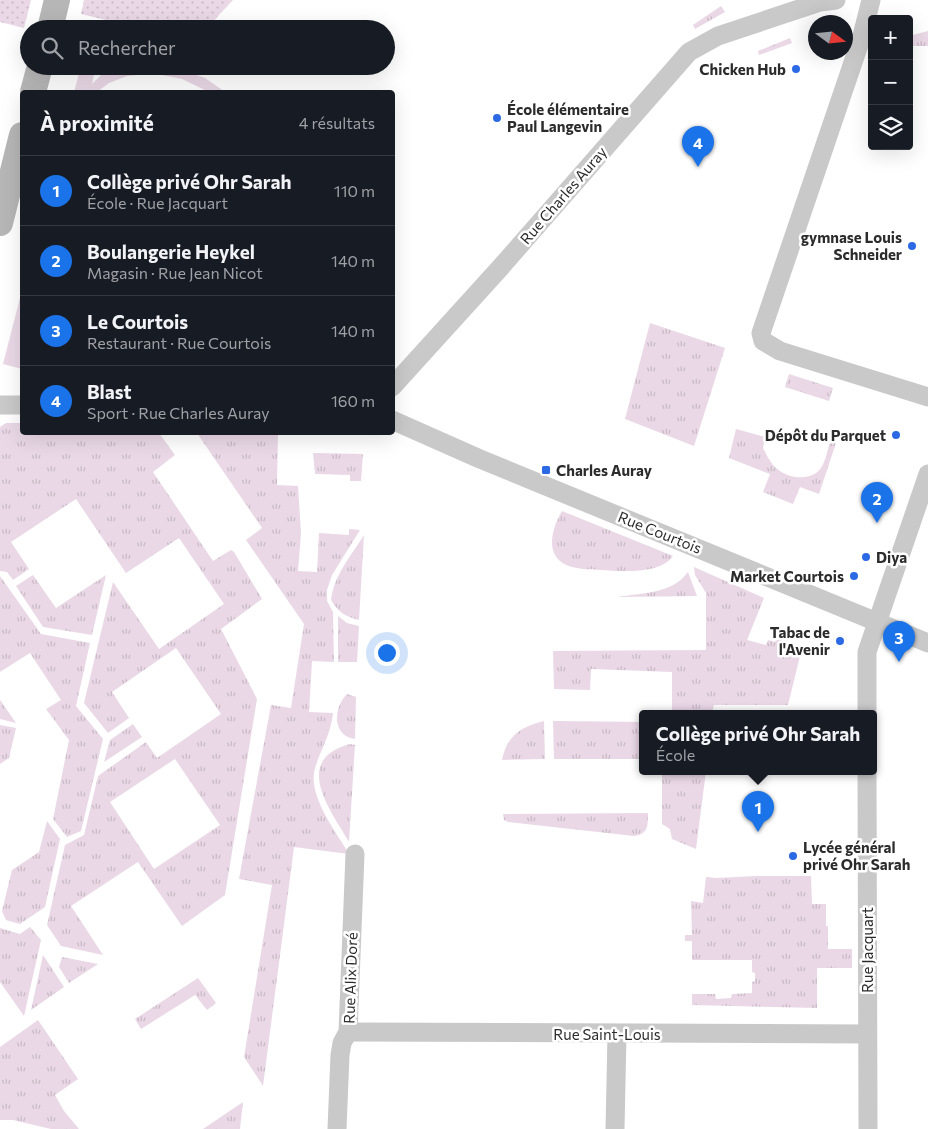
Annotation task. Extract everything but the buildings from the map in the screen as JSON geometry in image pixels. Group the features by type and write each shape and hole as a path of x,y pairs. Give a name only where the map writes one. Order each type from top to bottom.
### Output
{"street":[{"path":"52,20 57,0"},
{"name":"Rue Charles Auray","path":"395,384 500,268 689,52 718,36 820,2 836,0"},
{"path":"871,0 862,36 761,333 763,341 780,351 928,397"},
{"path":"34,90 38,75"},
{"path":"0,223 20,143"},
{"path":"0,405 20,405"},
{"name":"Rue Courtois","path":"395,421 480,459 928,643"},
{"path":"867,710 867,652 928,474"},
{"name":"Rue Jacquart","path":"867,775 868,1129"},
{"name":"Rue Alix Doré","path":"337,1129 340,1055 342,1043 348,1032 355,854"},
{"name":"Rue Saint-Louis","path":"348,1032 867,1034"},
{"path":"615,1129 616,1034"}],"green space":[{"path":"0,0 31,0 26,20 20,20 20,27 0,22"},
{"path":"84,0 233,0 214,20 106,20 81,14"},
{"path":"721,6 725,12 695,29 693,25"},
{"path":"928,31 928,46 913,46 913,35"},
{"path":"790,38 792,43 759,55 758,51"},
{"path":"79,75 94,75 92,84 101,75 137,75 127,76 109,83 100,90 75,90"},
{"path":"162,75 197,75 205,78 222,90 205,90 182,79"},
{"path":"20,298 20,368 3,364"},
{"path":"650,323 725,348 694,446 625,419"},
{"path":"789,374 833,388 829,401 785,387"},
{"path":"6,423 20,423 20,435 160,435 175,455 153,472 213,561 231,550 234,552 262,599 221,629 257,699 225,895 182,926 138,862 71,906 103,955 61,946 47,925 65,845 84,835 98,776 146,742 157,758 221,714 176,648 112,692 129,718 108,733 84,703 113,582 159,649 224,604 179,538 126,573 76,499 11,542 29,569 13,580 7,572 0,571 0,427","holes":["175,759 220,825 154,869 110,802"]},
{"path":"736,429 765,437 763,448 772,463 777,469 793,477 811,476 816,473 824,463 830,442 836,443 819,494 800,487 793,504 763,492 770,474 729,458"},
{"path":"198,435 278,435 277,485 298,486 301,533 298,571 317,572 319,533 349,535 349,529 360,530 332,575 327,590 327,601 333,612 334,662 312,661 309,712 333,713 316,765 315,787 323,811 349,854 294,847 263,1086 244,1057 272,885 239,879 271,705 291,708 304,624 246,540 262,528"},
{"path":"313,453 363,454 361,481 350,481 350,475 315,474"},
{"path":"562,511 673,556 659,566 640,570 586,569 566,565 554,554 552,546 554,528"},
{"path":"364,535 359,620 350,617 336,608 331,600 339,574"},
{"path":"694,567 764,598 747,640 766,645 768,640 775,642 777,638 783,640 786,632 790,634 787,642 802,648 788,705 714,705 713,710 672,710 672,672 591,669 590,690 554,689 553,651 706,650 706,593 695,575"},
{"path":"688,572 697,596 617,597 665,589 674,585"},
{"path":"33,575 56,608 106,575 92,635 43,627 16,586"},
{"path":"0,576 41,634 90,643 76,706 103,739 81,831 67,837 53,819 69,740 46,709 61,700 30,653 0,672"},
{"path":"338,616 347,623 359,626 357,662 338,662"},
{"path":"347,694 356,697 355,739 347,737 342,733 337,721 339,707"},
{"path":"0,700 16,723 0,719"},
{"path":"544,721 545,759 502,760 507,744 516,733 528,726"},
{"path":"553,721 639,722 639,759 554,759"},
{"path":"133,724 142,737 104,762 110,740"},
{"path":"0,725 16,728 9,758 0,764"},
{"path":"350,744 355,745 349,842 326,802 319,774 322,762 332,752"},
{"path":"662,775 705,775 696,849 672,839 670,829 662,824"},
{"path":"648,813 645,831 634,836 508,822 504,820 503,814"},
{"path":"47,821 60,839 45,907 20,924 6,920 2,911 12,870 39,852"},
{"path":"811,876 812,904 826,904 828,949 852,949 852,968 817,968 817,1008 692,1005 692,994 715,994 716,999 731,998 732,994 752,993 752,982 755,981 755,973 752,972 752,960 692,960 692,941 685,941 685,935 692,935 691,901 703,903 706,877"},
{"path":"30,927 41,940 24,1016 0,982 0,928 20,934"},
{"path":"43,955 64,987 31,1010"},
{"path":"62,957 98,964 69,983 59,967"},
{"path":"198,978 216,1003 207,1010 195,995 141,1029 135,1019"},
{"path":"38,1020 78,1079 55,1095 64,1111 79,1129 51,1129 13,1120 0,1120 0,1047"},
{"path":"243,1102 240,1129 203,1129"}],"place":[{"name":"Chicken Hub","path":"796,69"},
{"name":"École élémentaire Paul Langevin","path":"497,118"},
{"name":"Blast","path":"698,167"},
{"name":"gymnase Louis Schneider","path":"912,246"},
{"name":"Dépôt du Parquet","path":"896,435"},
{"name":"Charles Auray","path":"546,470"},
{"name":"Boulangerie Heykel","path":"877,523"},
{"name":"Diya","path":"866,557"},
{"name":"Market Courtois","path":"854,576"},
{"name":"Tabac de l'Avenir","path":"840,641"},
{"name":"Le Courtois","path":"899,662"},
{"name":"Collège privé Ohr Sarah","path":"758,832"},
{"name":"Lycée général privé Ohr Sarah","path":"793,856"}]}
